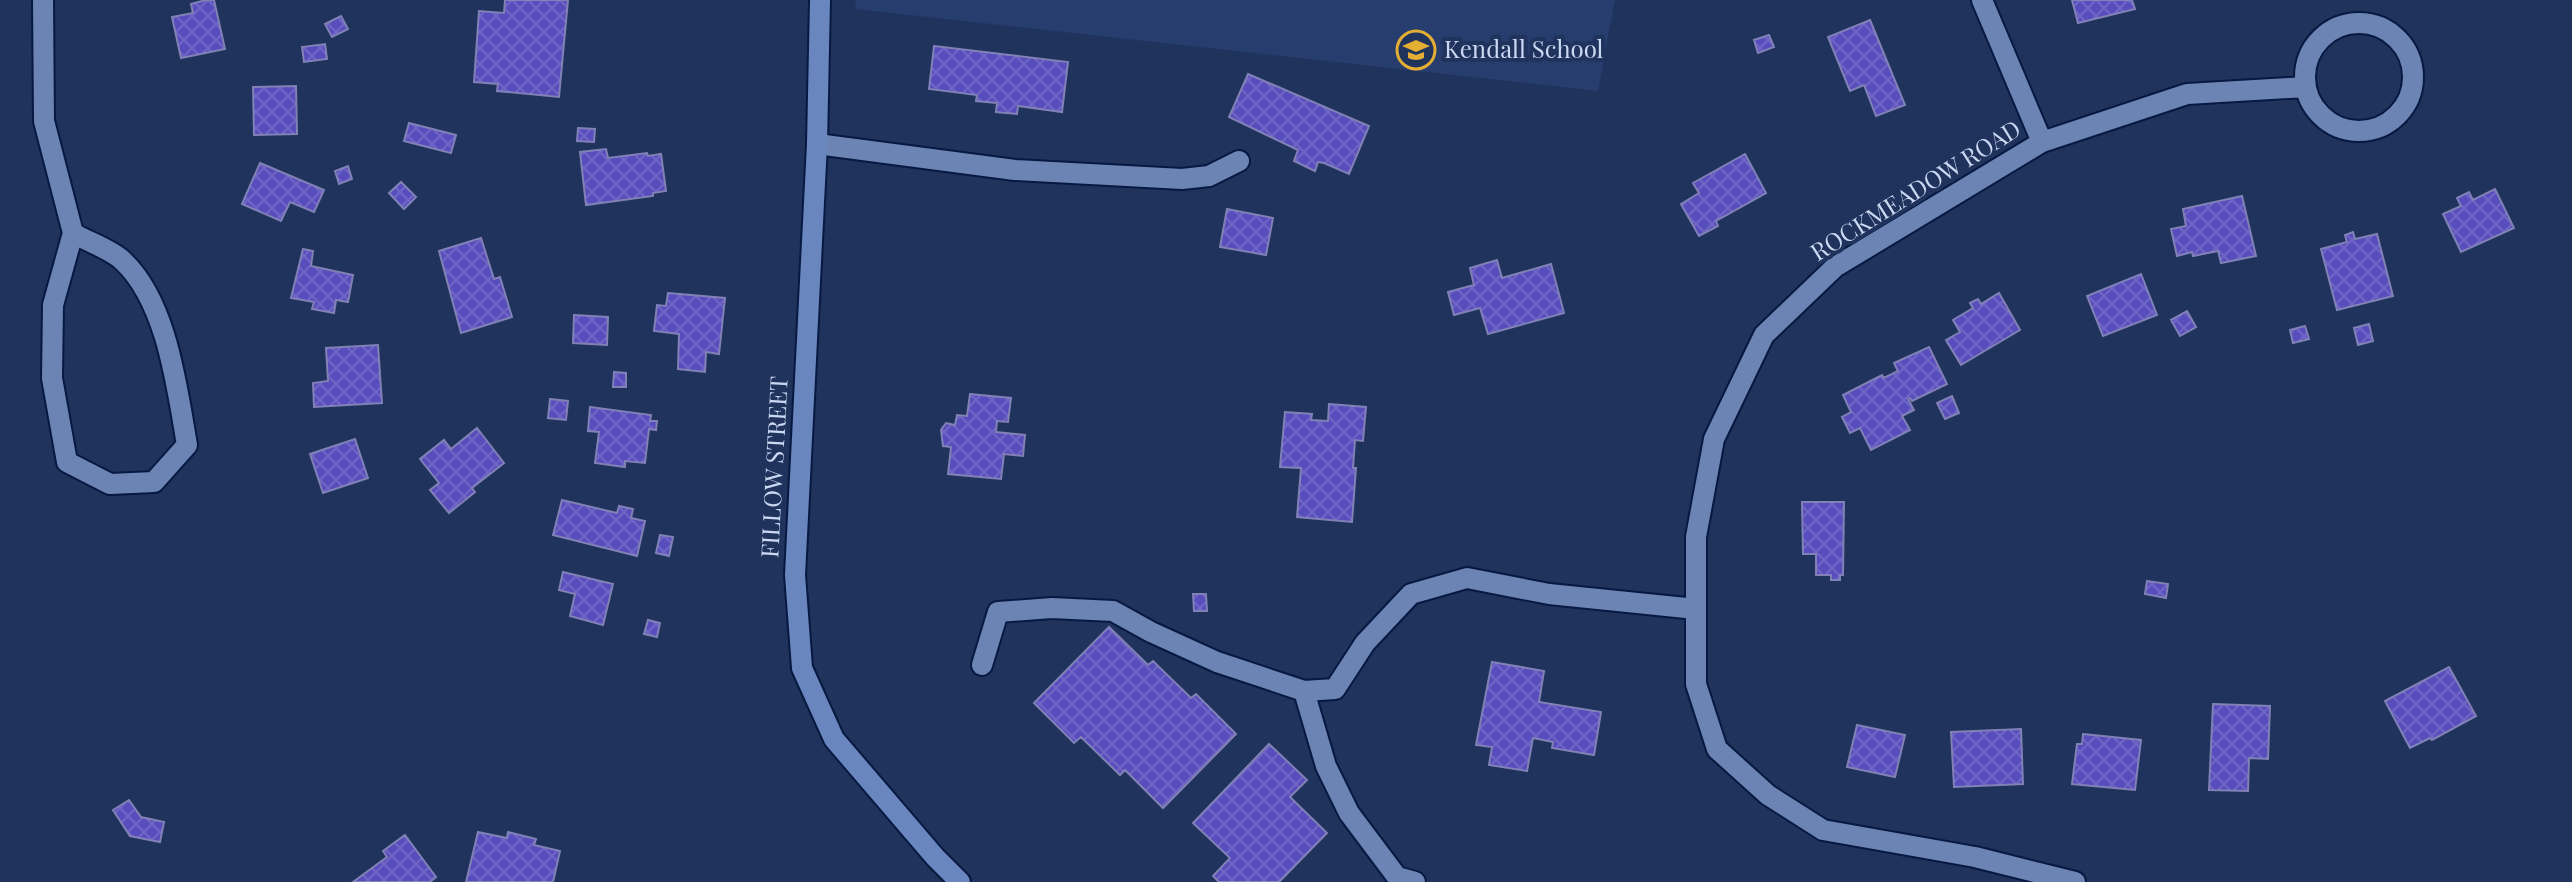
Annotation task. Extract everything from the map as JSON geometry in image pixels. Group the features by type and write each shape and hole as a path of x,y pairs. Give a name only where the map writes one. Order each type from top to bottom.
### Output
{"street":[{"path":"43,0 44,121 73,233 53,305 52,378 67,462 110,484 154,482 187,445 176,378 153,302 122,260 73,233"},
{"name":"FILLOW STREET","path":"820,0 817,144 795,575 802,668 834,739 960,882"},
{"path":"1982,0 2042,142"},
{"path":"2359,22 2378,25 2394,35 2407,49 2413,67 2413,86 2407,104 2395,119 2379,128 2360,132 2341,129 2325,120 2312,105 2306,87 2305,68 2312,50 2324,35 2340,26 2359,22"},
{"name":"ROCKMEADOW ROAD","path":"2075,882 1975,857 1823,830 1768,795 1717,749 1696,684 1696,537 1714,439 1764,335 1835,267 2042,142 2187,94 2306,87"},
{"path":"817,144 1015,170 1182,179 1209,176 1239,161"},
{"path":"982,665 998,612 1052,608 1113,611 1217,662 1304,691 1335,689 1365,643 1411,594 1467,578 1549,594 1696,609"},
{"path":"1304,691 1326,766 1349,813 1397,877 1415,882"}],"shaded area":[{"name":"Kendall School","path":"856,0 1615,0 1598,91 855,9"}],"building":[{"path":"214,0 225,49 181,58 172,17 193,13 191,4"},
{"path":"505,0 568,0 559,97 497,91 498,84 474,82 479,11 504,13"},
{"path":"2072,0 2132,0 2135,9 2078,23"},
{"path":"341,16 348,29 332,37 325,24"},
{"path":"1870,20 1905,105 1876,116 1864,85 1850,91 1828,37"},
{"path":"1769,35 1774,47 1758,53 1754,40"},
{"path":"325,44 327,59 304,62 302,47"},
{"path":"934,46 1068,62 1062,112 1018,106 1017,114 996,112 997,103 976,101 977,95 929,89"},
{"path":"1248,74 1369,126 1349,174 1318,162 1315,171 1294,161 1298,150 1229,117"},
{"path":"296,86 297,134 254,135 253,87"},
{"path":"409,123 456,135 451,153 404,141"},
{"path":"578,128 595,129 594,142 577,141"},
{"path":"606,149 608,158 661,154 666,191 653,193 653,196 586,205 580,152"},
{"path":"1745,154 1766,193 1716,221 1718,226 1699,236 1681,204 1699,193 1693,183"},
{"path":"260,163 324,190 314,212 290,202 281,221 242,204"},
{"path":"348,166 352,179 339,184 335,171"},
{"path":"401,182 416,197 404,209 389,193"},
{"path":"2495,189 2514,228 2461,252 2443,214 2461,206 2457,198 2469,192 2473,200"},
{"path":"2242,196 2256,256 2221,263 2218,251 2177,256 2171,229 2186,226 2183,209"},
{"path":"1227,209 1273,218 1266,255 1220,247"},
{"path":"2353,232 2355,239 2377,234 2393,296 2337,310 2321,249 2347,242 2345,235"},
{"path":"481,238 494,279 500,277 512,317 461,333 439,251"},
{"path":"303,249 313,251 311,266 353,275 348,302 336,300 334,313 312,309 314,302 291,298"},
{"path":"1497,260 1502,278 1551,264 1564,313 1488,334 1480,308 1454,315 1448,292 1474,285 1470,268"},
{"path":"2141,274 2157,315 2103,336 2087,296"},
{"path":"668,293 725,298 719,354 706,352 705,372 678,369 679,334 654,331 657,305 666,306"},
{"path":"1999,293 2020,330 1961,365 1946,340 1960,332 1953,320 1973,308 1970,303 1978,299 1981,304"},
{"path":"2187,311 2196,327 2180,336 2171,320"},
{"path":"574,315 608,317 607,345 573,343"},
{"path":"2369,324 2373,341 2358,345 2354,328"},
{"path":"2305,326 2309,339 2293,343 2290,330"},
{"path":"378,345 382,403 314,407 313,383 328,381 326,348"},
{"path":"1929,347 1947,384 1912,401 1908,399 1914,410 1902,416 1910,430 1871,450 1860,428 1850,433 1842,417 1851,412 1843,395 1882,375 1884,378 1898,371 1894,363"},
{"path":"614,372 626,373 626,387 613,387"},
{"path":"970,394 1011,398 1008,422 997,421 996,432 1025,435 1023,456 1004,454 1001,479 948,474 951,447 943,446 941,430 946,423 955,425 957,415 967,416"},
{"path":"1952,396 1959,413 1945,419 1937,403"},
{"path":"550,399 568,401 566,420 548,418"},
{"path":"1329,404 1366,407 1363,441 1355,440 1352,522 1297,517 1301,468 1280,467 1285,412 1312,414 1311,420 1328,421"},
{"path":"590,407 651,415 650,421 657,421 656,430 649,429 645,463 625,461 625,467 595,463 599,432 588,431"},
{"path":"477,428 504,463 472,488 475,492 449,513 430,490 439,483 420,459 444,440 451,449"},
{"path":"355,439 368,478 323,493 310,454"},
{"path":"562,500 617,513 619,506 633,509 631,518 645,521 637,556 553,535"},
{"path":"1802,502 1844,502 1843,575 1840,575 1840,580 1831,580 1831,575 1816,575 1816,554 1803,554"},
{"path":"660,535 673,537 669,556 656,553"},
{"path":"563,572 613,584 603,625 570,616 575,594 559,590"},
{"path":"2147,581 2168,584 2166,598 2145,594"},
{"path":"1193,594 1206,594 1207,611 1194,611"},
{"path":"648,620 660,623 657,637 644,634"},
{"path":"1109,627 1148,665 1153,661 1191,698 1196,694 1236,734 1163,808 1125,770 1120,775 1081,737 1074,743 1034,703"},
{"path":"1492,662 1544,671 1539,702 1601,712 1594,755 1552,748 1553,742 1533,738 1527,771 1489,765 1492,747 1476,745"},
{"path":"2449,667 2476,716 2410,748 2385,701"},
{"path":"2213,704 2270,706 2268,759 2249,758 2248,791 2209,790"},
{"path":"1857,725 1905,735 1895,777 1847,767"},
{"path":"2021,729 2023,784 1954,787 1951,732"},
{"path":"2083,734 2141,740 2135,790 2072,784 2077,744 2082,744"},
{"path":"1269,744 1307,780 1290,797 1327,833 1279,882 1219,882 1213,876 1230,858 1193,823"},
{"path":"129,800 141,817 164,822 160,842 130,836 113,810"},
{"path":"478,832 507,838 508,832 536,839 534,845 560,851 553,882 466,882"},
{"path":"405,835 436,877 430,882 353,882 387,857 383,851"}],"place":[{"name":"Kendall School","path":"1416,50"}]}
